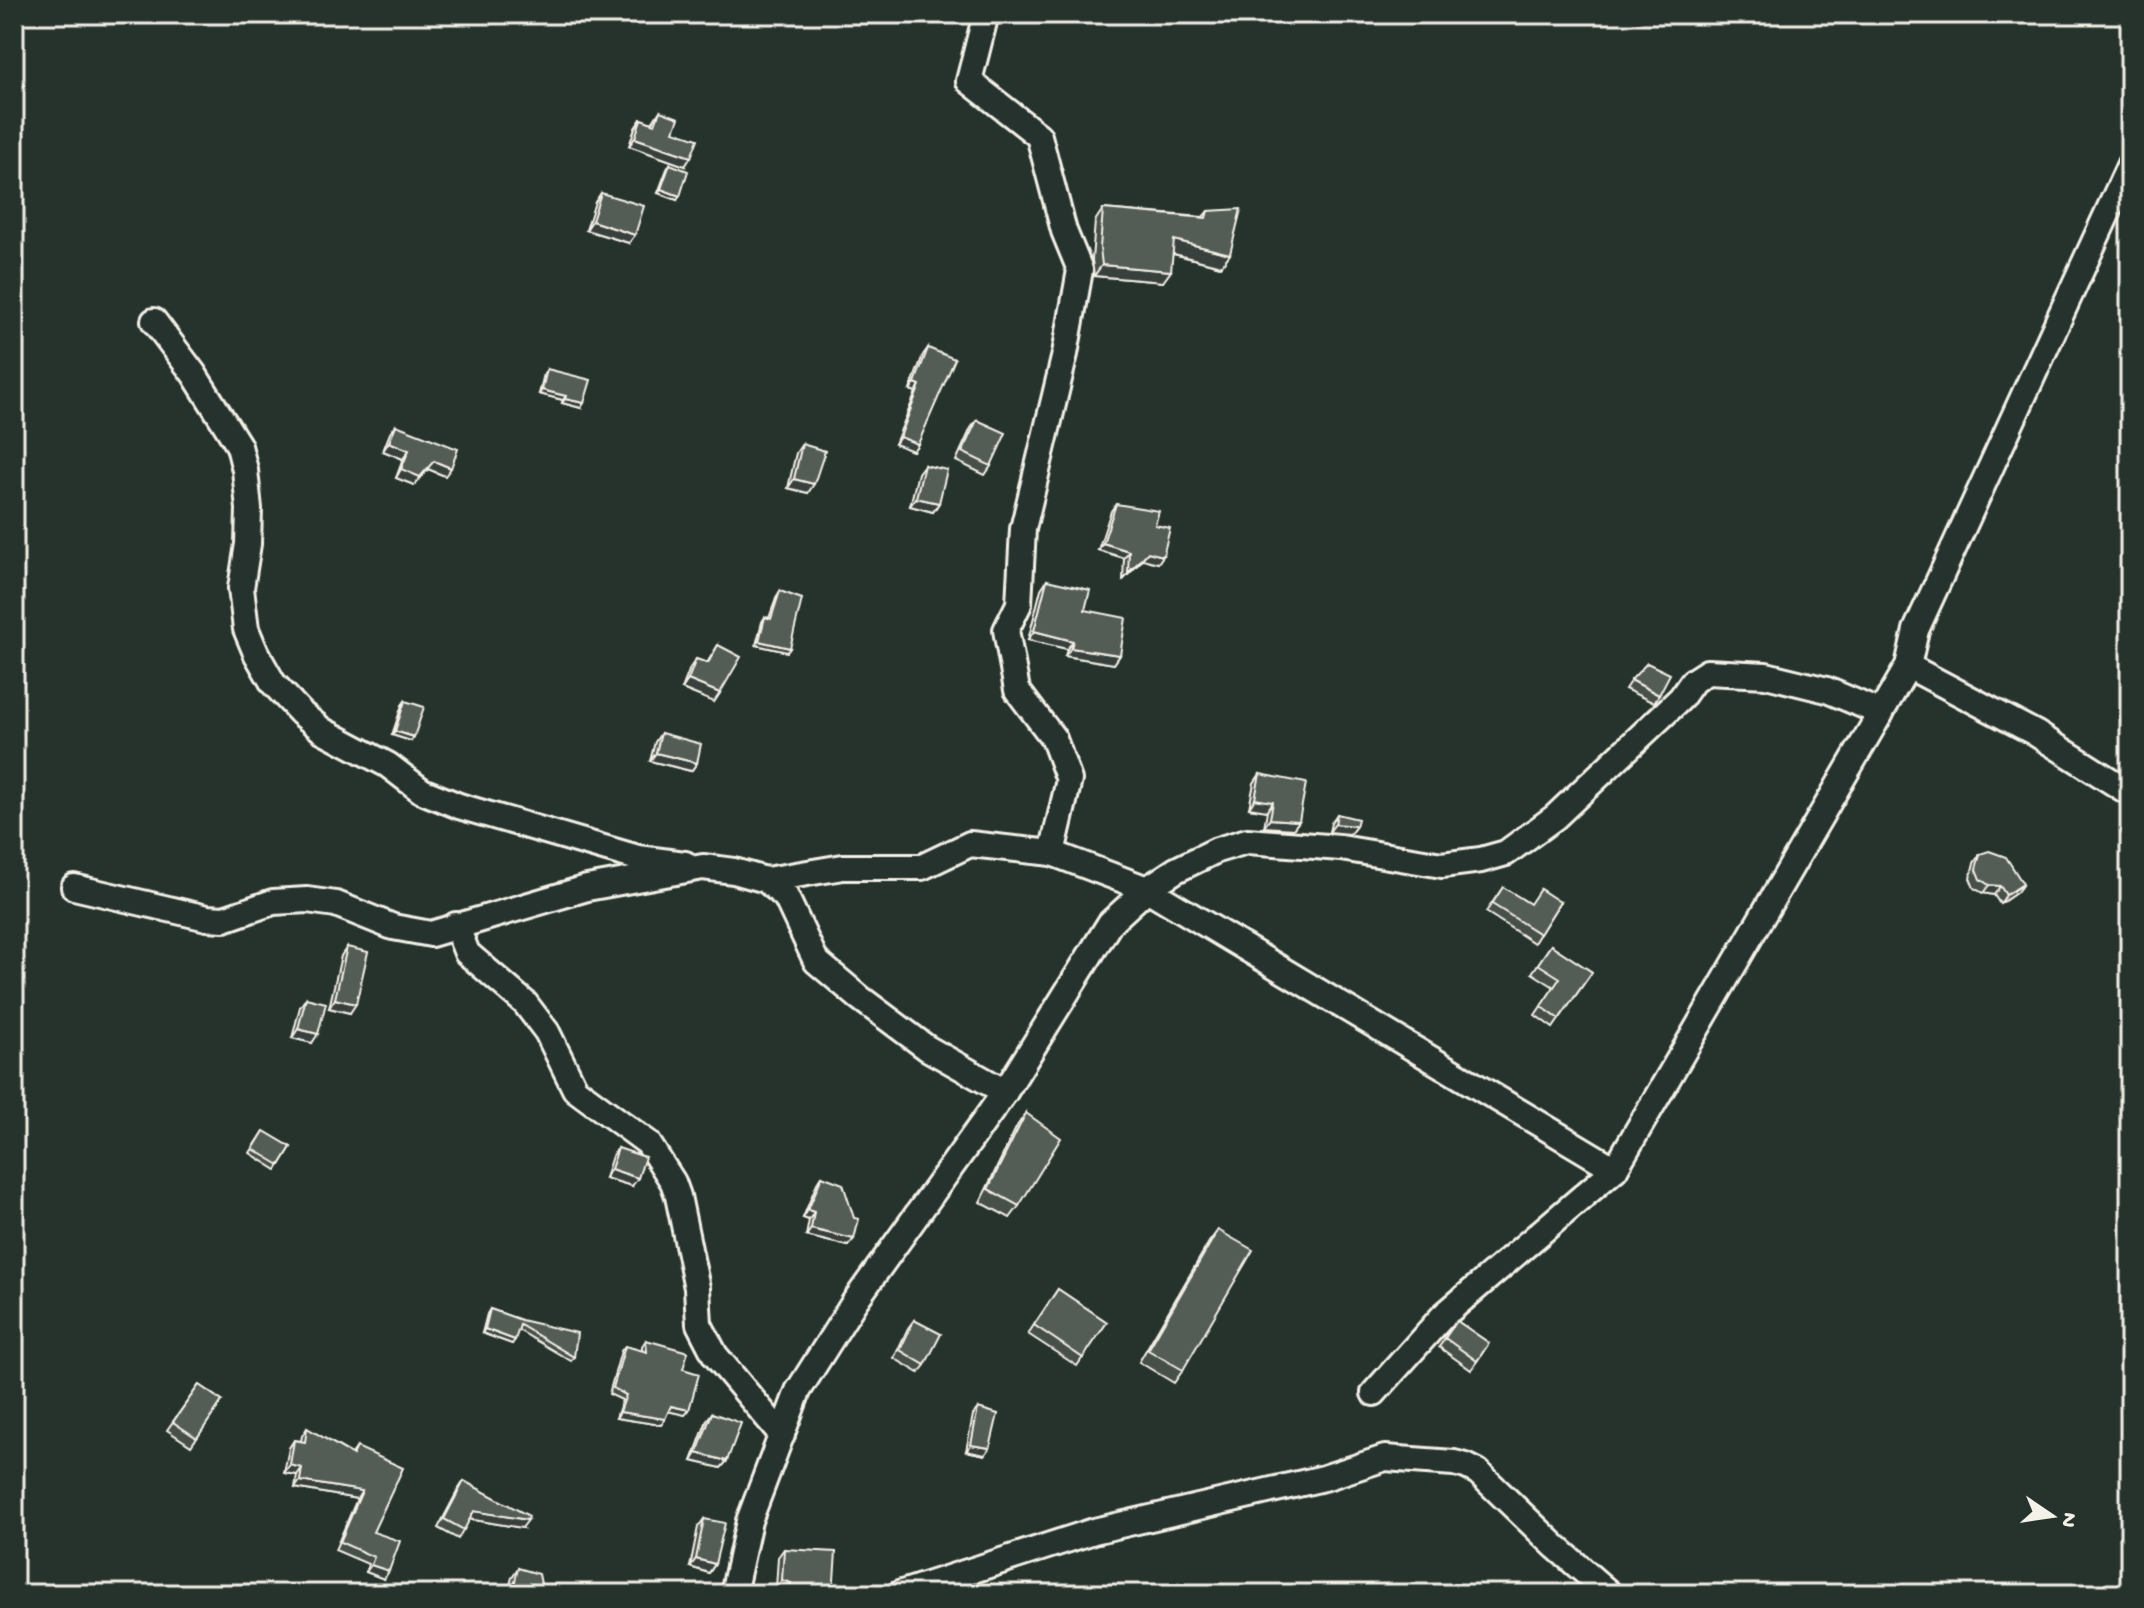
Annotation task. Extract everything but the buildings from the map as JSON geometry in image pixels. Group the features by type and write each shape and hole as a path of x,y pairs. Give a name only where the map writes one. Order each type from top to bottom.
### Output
{"street":[{"path":"986,14 969,81 1039,136 1064,231 1080,270 1065,354 1023,529 1019,604 1006,630 1017,690 1054,739 1069,780 1052,853"},
{"path":"1374,1393 1443,1316 1615,1169 1908,666 1916,630 2130,164"},
{"path":"154,321 194,374 239,446 249,509 248,544 241,588 246,629 273,683 301,713 322,730 388,765 422,791 459,806 638,858 734,871 766,880 786,897 816,961 927,1048 1005,1092"},
{"path":"1908,666 2035,733 2130,793"},
{"path":"733,1594 749,1521 798,1391 855,1301 1005,1092 1110,923 1147,889 1176,870 1217,850 1247,841 1341,848 1442,865 1506,853 1555,817 1681,698 1693,681 1707,672 1766,675 1827,690 1881,713"},
{"path":"766,880 843,867 922,867 970,844 1052,853 1147,889 1615,1169"},
{"path":"74,887 207,918 224,919 273,902 307,900 336,904 393,927 431,934 587,888 703,867"},
{"path":"456,925 467,953 525,1003 547,1032 575,1089 648,1143 678,1196 697,1288 699,1324 715,1355 782,1435"},
{"path":"899,1594 1094,1531 1324,1478 1385,1458 1408,1458 1466,1466 1478,1472 1610,1594"}]}
